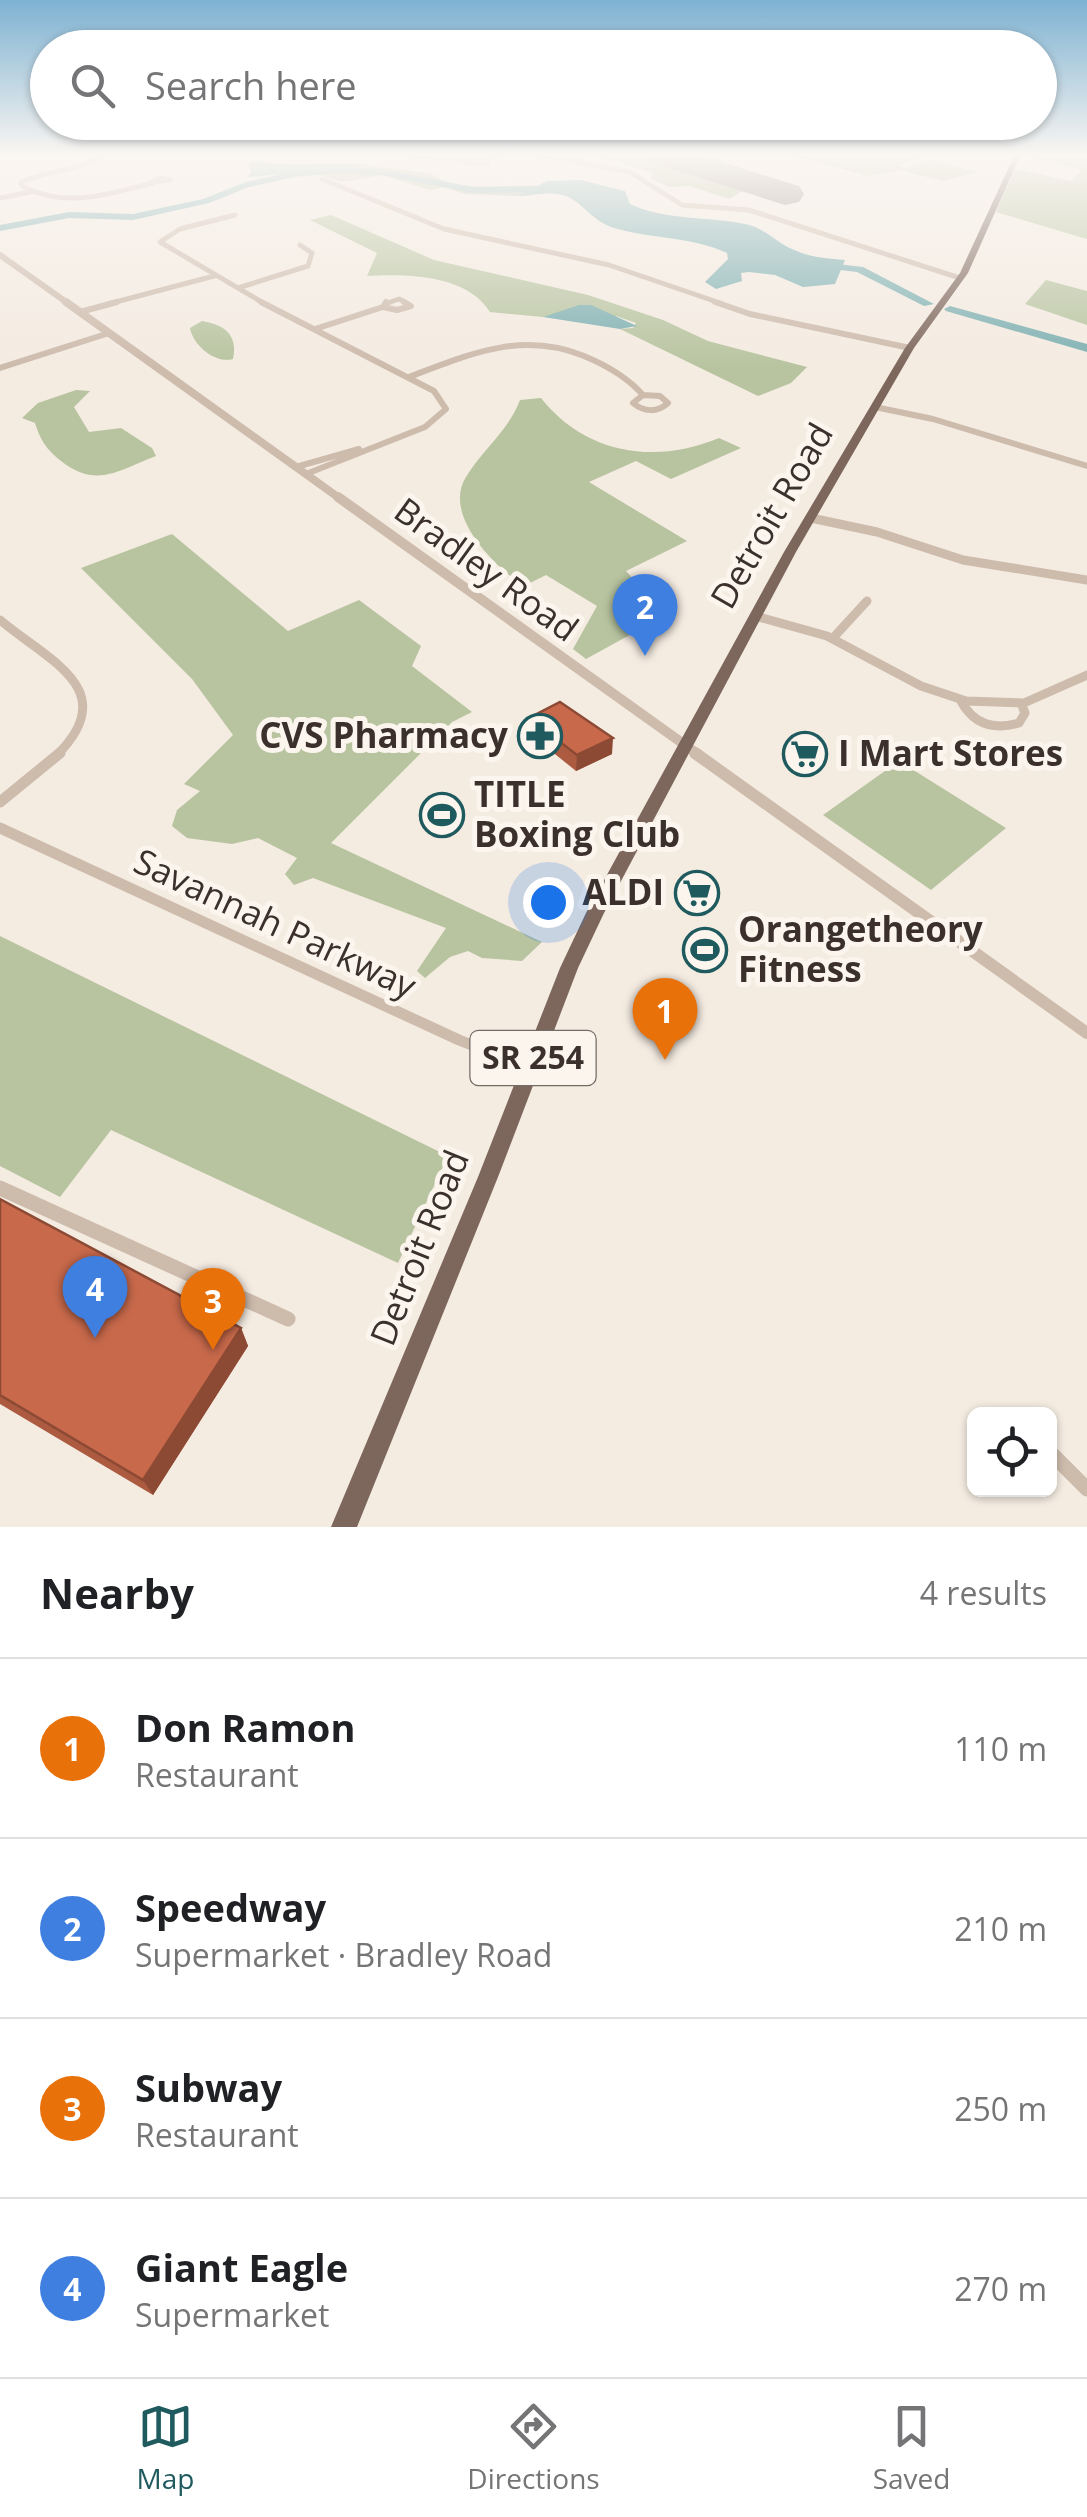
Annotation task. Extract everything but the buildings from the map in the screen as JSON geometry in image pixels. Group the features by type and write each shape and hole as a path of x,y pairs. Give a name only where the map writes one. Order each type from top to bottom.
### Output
{"main road":[{"name":"Detroit Road","path":"344,1527 595,913 810,518 910,348 960,278 985,225"}],"street":[{"path":"197,225 160,242 214,276 434,391 446,408 426,427 301,470"},
{"path":"433,225 608,266 764,318 910,348"},
{"path":"796,225 960,278"},
{"path":"238,288 308,266 312,253 300,245"},
{"name":"Bradley Road","path":"0,255 1087,1033"},
{"path":"80,312 214,276"},
{"path":"314,330 384,307"},
{"path":"0,368 109,333"},
{"path":"409,377 512,342 546,342 612,369 643,396"},
{"path":"875,407 933,419 1087,466"},
{"path":"810,518 877,532 963,560 1087,580"},
{"path":"833,638 867,601"},
{"path":"755,616 833,638 918,686 961,701 1021,703 1087,676"},
{"path":"0,620 64,669 80,686 87,707 80,730 52,760 0,802"},
{"path":"961,701 966,714 993,726 1019,724 1026,713 1021,703"},
{"name":"Savannah Parkway","path":"0,828 459,1040 529,1068"},
{"path":"0,1188 288,1319"},
{"path":"1057,1459 1087,1489"}],"green space":[{"path":"321,225 354,225 434,260 588,295 663,320 708,341 807,367 791,383 758,396 620,329 633,328 636,323 616,316 543,317 490,312 479,299 451,283 417,276 367,276 377,253"},
{"path":"1041,225 1087,225 1087,239"},
{"path":"1046,280 1087,291 1087,325 1025,304"},
{"path":"202,321 218,325 228,333 234,344 233,359 213,356 196,341 190,328"},
{"path":"76,390 90,391 74,407 89,432 121,428 152,448 156,456 97,475 86,474 61,461 45,444 35,423 22,418 38,403"},
{"path":"541,398 578,432 622,449 670,451 719,438 741,448 671,479 636,461 589,482 687,541 626,571 666,615 586,659 573,649 597,606 546,575 524,586 475,539 461,507 460,492 466,477 509,421 520,400"},
{"path":"172,534 288,631 359,600 421,646 412,666 472,712 452,722 331,843 542,942 522,961 482,958 468,951 450,957 425,978 417,971 446,928 313,878 294,885 285,874 297,858 258,838 232,844 187,838 172,826 177,810 200,791 184,784 233,735 192,679 81,568"},
{"path":"899,761 1006,828 931,890 823,815"},
{"path":"0,936 448,1156 398,1263 111,1130 60,1197 0,1166"}],"water":[{"path":"749,225 799,252 845,260 835,284 803,287 775,275 749,272 741,273 742,281 716,289 705,282 728,259 727,253 701,244 608,226"},
{"path":"591,305 637,326 620,329 543,317"}],"waterway":[{"path":"0,228 15,225"},
{"path":"820,265 859,269 928,304"},
{"path":"950,309 1087,348"}],"place":[{"name":"Speedway","path":"645,656"},
{"name":"CVS Pharmacy","path":"540,736"},
{"name":"I Mart Stores","path":"805,754"},
{"name":"TITLE Boxing Club","path":"442,815"},
{"name":"ALDI","path":"697,893"},
{"name":"Orangetheory Fitness","path":"705,950"},
{"name":"Don Ramon","path":"665,1060"},
{"name":"Giant Eagle","path":"95,1338"},
{"name":"Subway","path":"213,1350"}]}
